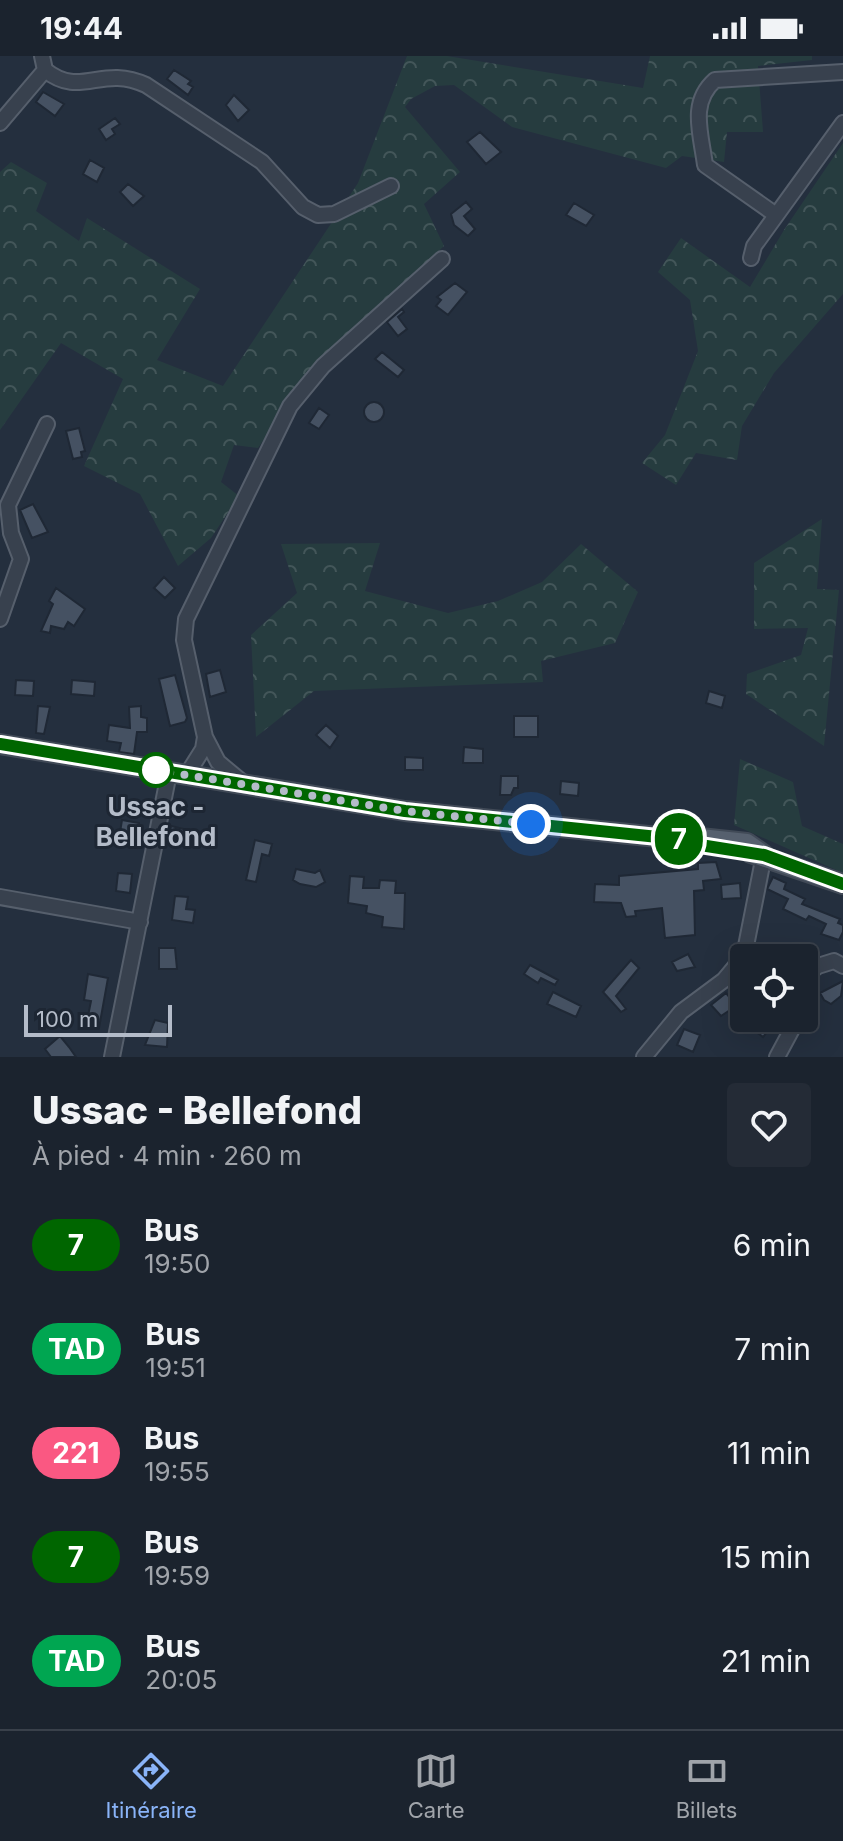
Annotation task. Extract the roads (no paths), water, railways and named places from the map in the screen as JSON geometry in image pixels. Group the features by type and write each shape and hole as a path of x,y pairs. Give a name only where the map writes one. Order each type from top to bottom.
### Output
{"main road":[{"path":"0,744 405,811 687,840 694,844 764,855 843,884"}],"street":[{"path":"0,123 44,63 58,80 73,84 125,75 146,85 262,162 303,207 318,215 334,214 391,186"},
{"path":"776,215 705,165 697,105 703,91 715,80 843,72"},
{"path":"751,258 754,246 843,123"},
{"path":"249,786 224,769 205,737 184,640 186,619 290,406 323,366 442,259"},
{"path":"0,619 21,559 11,533 8,505 47,424"},
{"path":"112,1057 140,922 177,775 203,749 205,737"},
{"path":"748,944 764,855"},
{"path":"0,897 140,922"},
{"path":"818,966 834,961 843,966"},
{"path":"644,1057 681,1012 730,975"},
{"path":"777,1057 790,1032"}],"place":[{"name":"Ussac - Bellefond","path":"156,770"}]}
